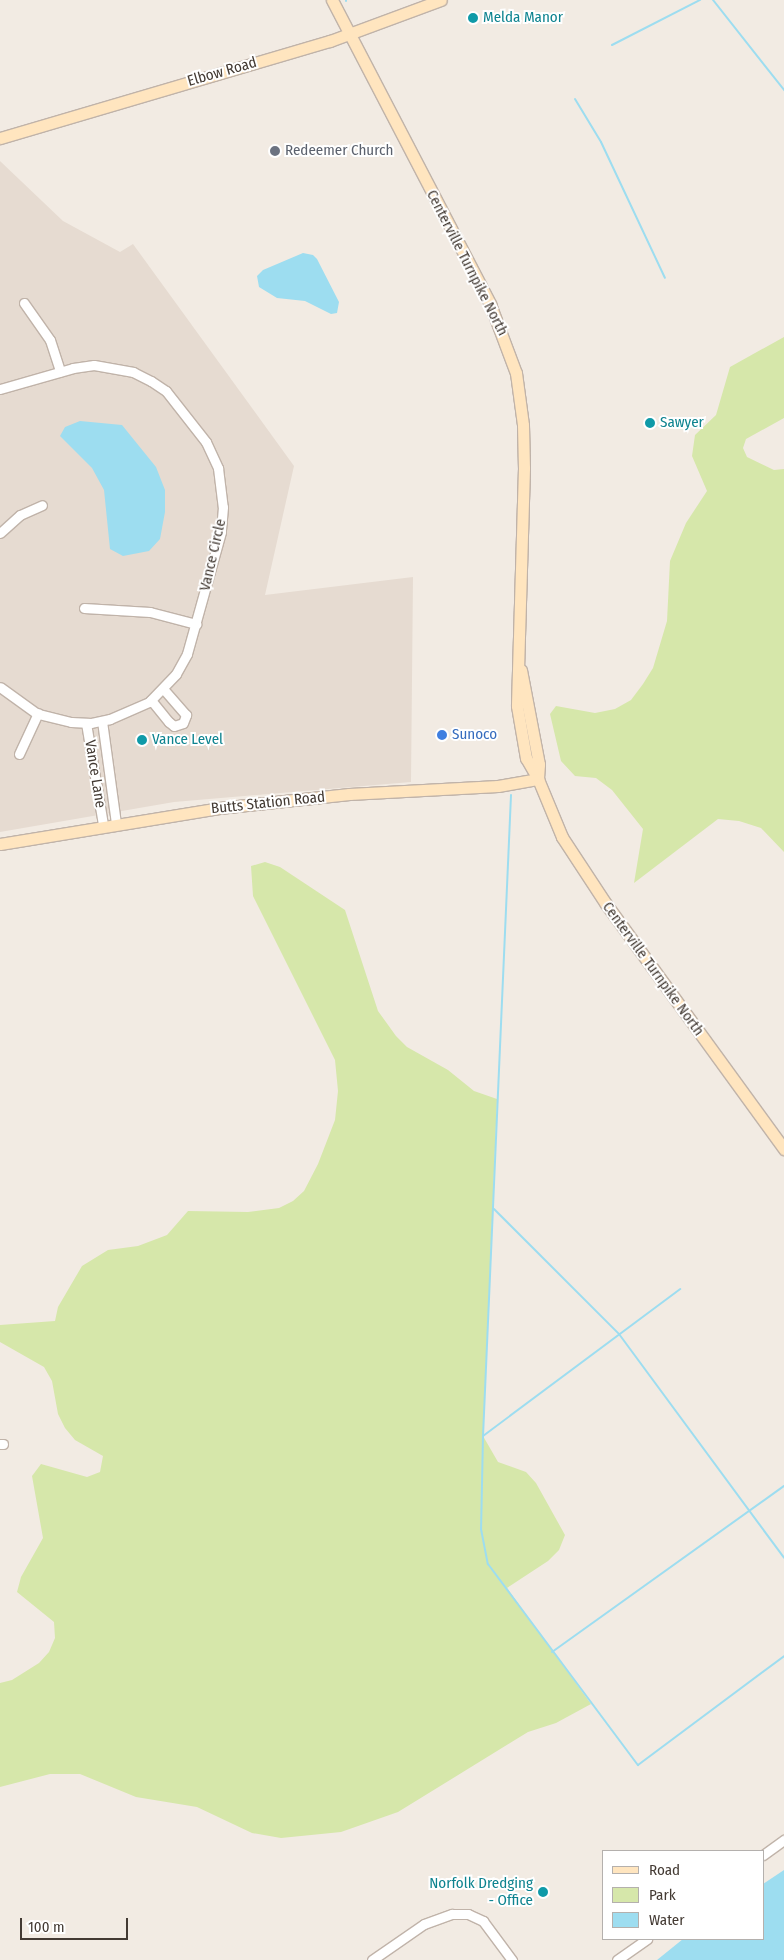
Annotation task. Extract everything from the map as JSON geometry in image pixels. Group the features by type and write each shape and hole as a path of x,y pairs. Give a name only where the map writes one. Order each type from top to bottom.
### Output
{"main road":[{"name":"Centerville Turnpike North","path":"332,0 490,304 516,373 524,446 520,666 516,686 522,742 528,768 538,779 552,818 587,877 784,1149"},
{"name":"Elbow Road","path":"0,138 349,35 441,0"},
{"name":"Butts Station Road","path":"0,844 116,823 287,800 498,786 538,779"}],"street":[{"path":"24,303 50,340 60,371"},
{"name":"Vance Circle","path":"0,389 60,371 94,365 139,375 166,391 206,442 218,468 223,519 187,654 176,674 151,700 130,712 102,721 86,723 38,714 21,705 0,687"},
{"path":"0,533 20,515 42,505"},
{"path":"84,608 150,612 196,624"},
{"path":"151,700 174,726 183,723 186,715 163,689"},
{"path":"19,754 38,714"},
{"name":"Vance Lane","path":"102,721 116,823"},
{"name":"Vance Lane","path":"86,723 103,825"},
{"path":"764,1854 784,1840"},
{"path":"372,1960 424,1924 452,1914 468,1914 483,1921 512,1960"},
{"path":"616,1960 646,1940"}],"shaded area":[{"path":"0,161 63,221 120,252 133,244 294,466 265,595 413,577 411,782 174,802 0,832"}],"green space":[{"path":"784,337 784,418 746,439 743,448 747,457 774,470 784,469 784,852 761,828 739,821 718,819 634,883 643,829 612,790 596,778 575,776 561,761 550,714 556,706 595,713 615,709 631,700 653,668 667,621 670,561 686,523 707,491 692,456 695,435 716,415 730,367"},
{"path":"265,862 280,867 345,910 378,1011 396,1036 407,1047 448,1070 474,1091 497,1099 483,1436 498,1462 526,1472 536,1483 565,1535 559,1550 548,1561 507,1588 591,1704 556,1723 528,1732 398,1812 341,1832 281,1838 252,1833 197,1807 136,1797 80,1774 50,1774 0,1787 0,1683 12,1680 39,1663 49,1652 55,1638 54,1622 17,1592 21,1577 43,1538 32,1476 41,1464 87,1477 100,1472 103,1456 75,1440 65,1428 58,1414 52,1381 44,1367 0,1342 0,1325 55,1321 58,1307 82,1266 108,1250 138,1246 167,1235 188,1211 248,1212 279,1208 293,1201 304,1191 318,1164 335,1120 338,1091 335,1060 253,896 251,866"}],"water":[{"path":"303,253 313,255 317,259 339,302 337,313 331,314 305,301 277,298 259,287 257,276 263,270"},
{"path":"80,421 122,425 156,467 165,490 165,512 160,539 149,551 123,556 110,549 104,490 92,468 60,436 65,427"},
{"path":"784,1870 784,1960 657,1960 682,1940 764,1940 764,1883"}],"waterway":[{"path":"612,45 700,0"},
{"path":"713,0 784,90"},
{"path":"575,99 601,142 665,278"},
{"path":"511,795 483,1436 481,1529 488,1564 638,1765 784,1656"},
{"path":"494,1209 619,1334 784,1558"},
{"path":"483,1436 680,1289"},
{"path":"552,1652 784,1486"}],"place":[{"name":"Melda Manor","path":"473,18"},
{"name":"Redeemer Church","path":"275,151"},
{"name":"Sawyer","path":"650,423"},
{"name":"Sunoco","path":"442,735"},
{"name":"Vance Level","path":"142,740"},
{"name":"Norfolk Dredging - Office","path":"543,1892"}]}
